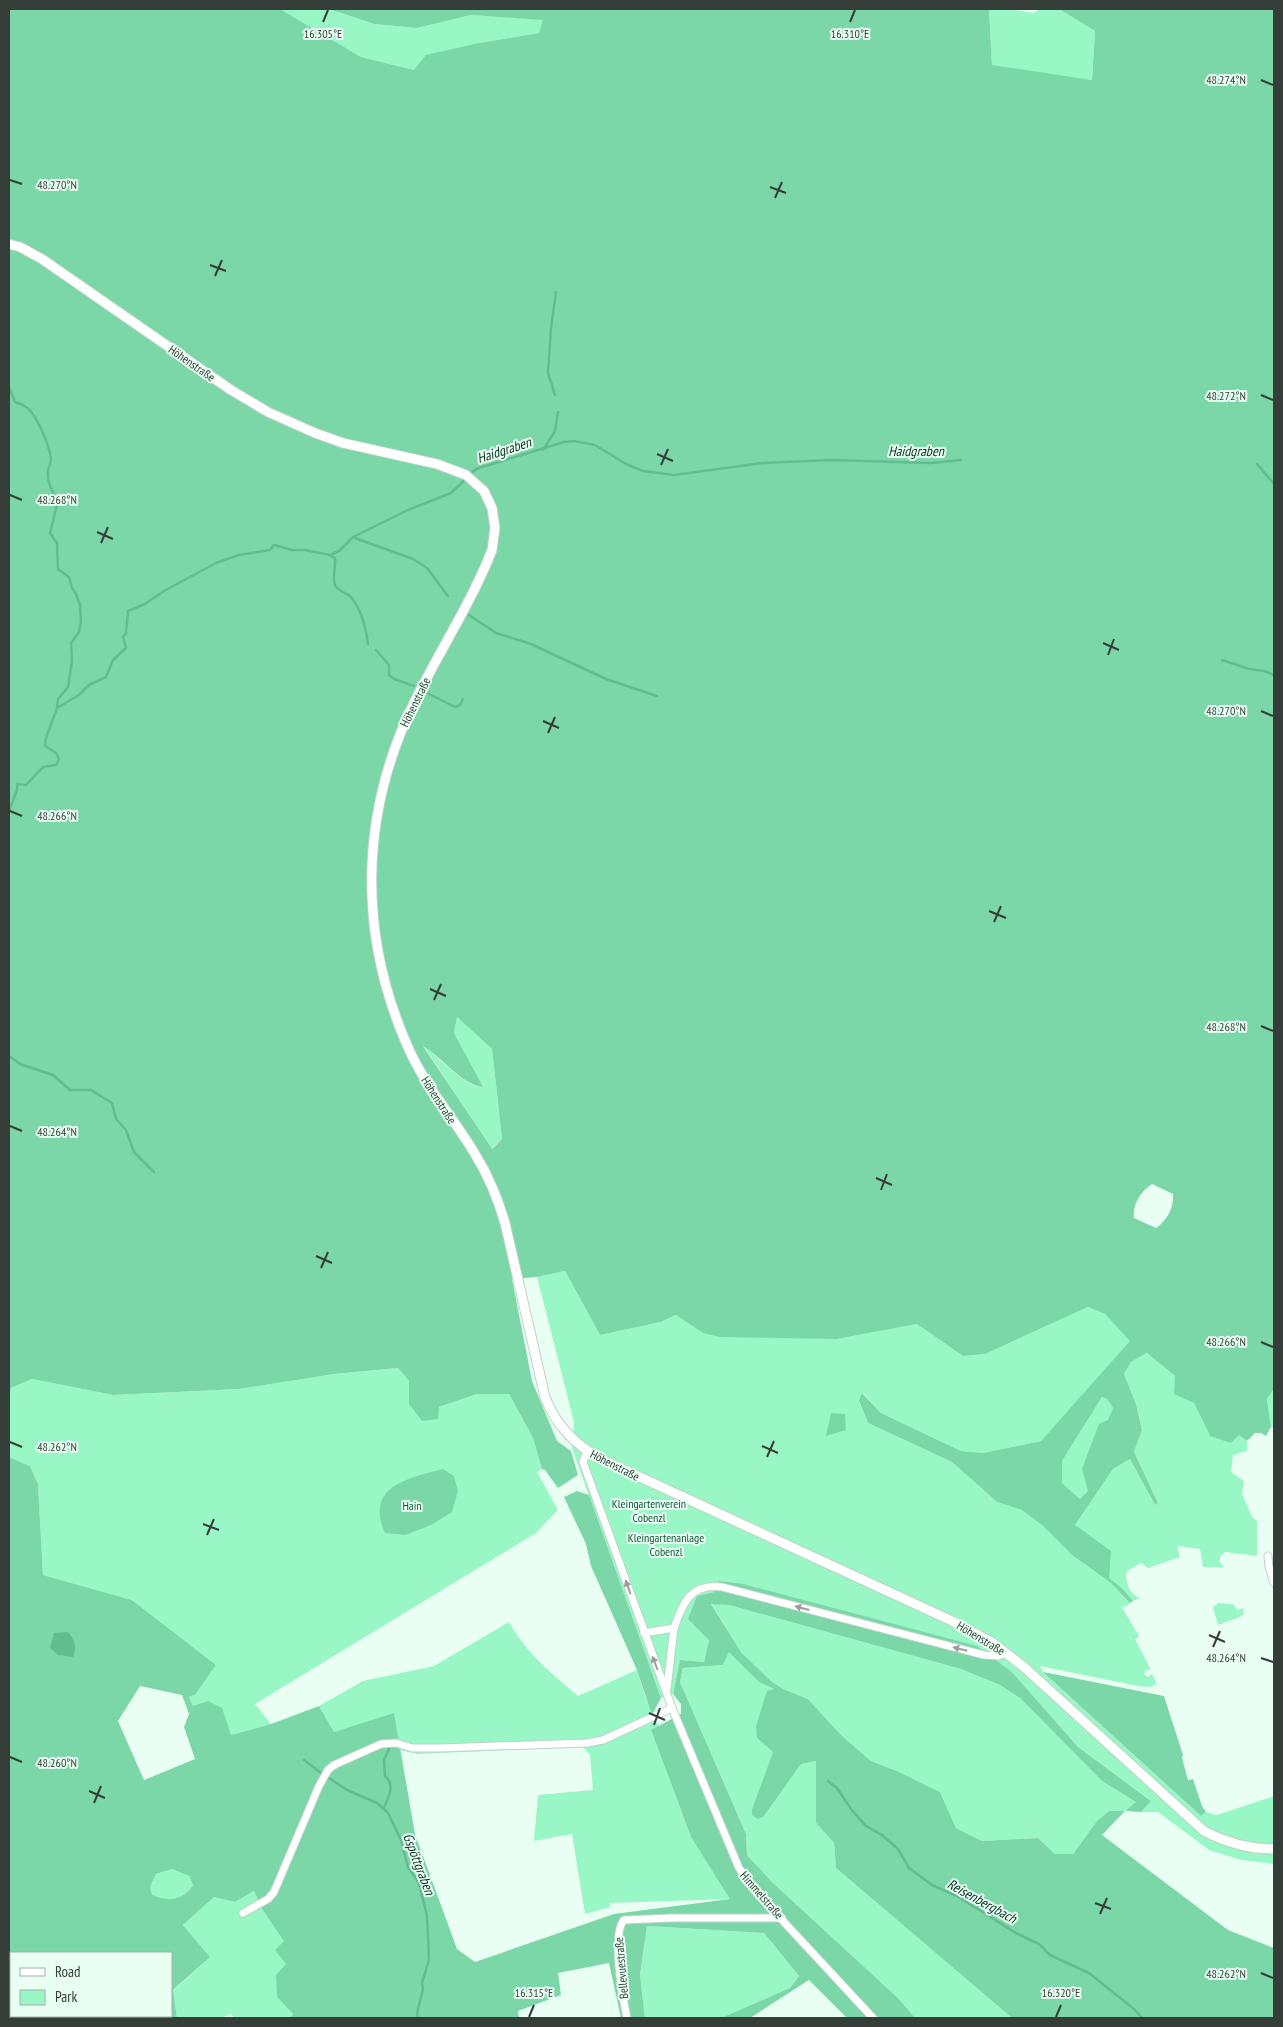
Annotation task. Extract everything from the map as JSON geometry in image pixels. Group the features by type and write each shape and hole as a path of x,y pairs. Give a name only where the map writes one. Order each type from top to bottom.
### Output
{"street":[{"name":"Höhenstraße","path":"9,244 20,247 42,259 219,381 268,412 342,443 448,467 470,478 484,491 494,518 495,534 492,550 413,704 394,750 382,792 372,849 371,886 373,922 387,992 408,1049 438,1100 480,1162 502,1213 542,1385 549,1406 563,1429 587,1451 656,1485 958,1623 988,1640 1007,1653 1204,1832 1246,1847 1274,1849"},
{"name":"Himmelstraße","path":"587,1451 583,1462 644,1633 672,1708 739,1868 746,1880 874,2018"},
{"path":"1268,1556 1274,1583"},
{"name":"Himmelstraße","path":"667,1692 674,1628 682,1609 692,1594 700,1588 711,1586 722,1587 984,1655 998,1656 1007,1653"},
{"path":"644,1633 674,1628"},
{"path":"243,1913 268,1899 274,1892 318,1786 328,1770 342,1760 381,1744 396,1743 412,1748 440,1748 587,1743 603,1740 672,1708"},
{"name":"Bellevuestraße","path":"626,2018 620,1982 618,1929 624,1920 782,1918"}],"green space":[{"path":"9,9 280,9 361,57 414,70 426,55 479,43 539,33 543,20 471,15 417,28 374,24 329,9 989,9 992,65 1092,80 1095,31 1059,9 1274,9 1274,1389 1267,1399 1271,1427 1266,1436 1261,1433 1255,1433 1247,1441 1239,1435 1231,1443 1210,1436 1194,1403 1174,1394 1175,1376 1147,1353 1131,1362 1124,1374 1136,1404 1142,1430 1134,1452 1158,1503 1155,1505 1130,1459 1113,1469 1075,1525 1111,1551 1109,1578 1123,1589 1133,1601 1130,1603 1111,1583 1072,1555 1042,1525 1022,1510 997,1502 952,1462 868,1423 859,1401 862,1393 881,1413 961,1451 983,1453 1041,1441 1130,1341 1105,1314 1088,1307 985,1354 963,1356 917,1324 837,1339 720,1337 703,1333 676,1315 661,1322 600,1335 565,1271 537,1277 512,1279 532,1381 557,1441 571,1451 578,1475 558,1488 545,1470 542,1469 533,1438 509,1394 477,1394 439,1407 438,1419 422,1421 409,1404 409,1381 398,1368 334,1374 239,1389 113,1395 32,1379 11,1388 9,1398","holes":["457,1017 492,1049 502,1139 492,1149 423,1046 466,1081 483,1087 454,1033","1152,1184 1173,1194 1169,1213 1156,1228 1134,1218 1136,1203","1102,1397 1107,1399 1113,1408 1108,1420 1099,1424 1082,1469 1088,1491 1080,1499 1062,1483 1062,1461"]},
{"path":"280,9 329,9 374,24 417,28 471,15 544,19 539,33 479,43 414,70 361,57"},
{"path":"989,9 1010,9 1033,13 1040,9 1059,9 1095,31 1092,80 992,66"},
{"path":"457,1017 492,1049 502,1139 491,1149 422,1043 459,1076 482,1087 454,1033"},
{"path":"565,1271 600,1335 661,1322 677,1315 703,1333 837,1339 917,1324 963,1356 985,1354 1088,1307 1105,1314 1131,1341 1041,1441 983,1453 961,1451 881,1413 863,1393 859,1402 868,1423 952,1462 997,1502 1023,1510 1042,1525 1072,1555 1111,1583 1130,1603 1126,1607 1122,1606 1138,1634 1139,1637 1135,1639 1151,1670 1146,1670 1144,1674 1148,1677 1152,1674 1156,1682 1155,1685 1149,1687 1138,1686 1040,1666 1043,1672 1201,1816 1206,1812 1216,1815 1274,1796 1274,1864 1241,1860 1209,1850 1158,1812 1141,1812 1150,1800 1078,1747 1013,1673 714,1592 697,1596 709,1640 704,1662 680,1660 673,1694 661,1698 572,1448 574,1422 537,1277"},
{"path":"1147,1353 1175,1376 1194,1403 1210,1436 1239,1434 1247,1441 1247,1451 1233,1455 1231,1472 1244,1481 1242,1494 1252,1517 1257,1521 1257,1556 1225,1552 1220,1557 1220,1562 1224,1567 1203,1567 1200,1549 1177,1546 1180,1557 1148,1568 1141,1563 1127,1571 1126,1579 1129,1587 1133,1594 1140,1598 1133,1601 1123,1589 1109,1578 1075,1525 1113,1469 1130,1459 1155,1505 1158,1503 1134,1452 1142,1430 1136,1404 1124,1374 1131,1362"},
{"path":"398,1368 409,1381 409,1404 439,1407 477,1394 509,1394 533,1438 542,1469 537,1472 558,1510 536,1533 255,1704 271,1724 231,1735 193,1706 189,1697 195,1695 216,1665 132,1600 43,1575 38,1484 30,1466 9,1457 9,1398 11,1388 32,1379 113,1395 239,1389 334,1374"},
{"path":"1274,1389 1274,1428 1271,1427 1267,1399"},
{"path":"1102,1397 1107,1399 1113,1408 1088,1492 1080,1499 1062,1483 1062,1461"},
{"path":"831,1413 845,1414 846,1430 826,1436"},
{"path":"9,1457 30,1466 38,1484 43,1575 132,1600 216,1665 195,1695 189,1697 193,1706 208,1701 222,1708 231,1735 271,1724 319,1706 334,1732 394,1713 415,1834 457,1949 475,1962 614,1914 730,1899 691,1837 651,1730 681,1714 681,1704 673,1694 680,1660 704,1662 709,1640 688,1619 697,1596 714,1592 719,1581 743,1584 977,1646 1013,1673 1078,1747 1151,1801 1141,1812 1125,1811 1102,1835 1228,1930 1274,1948 1274,2018 1012,2018 836,1868 834,1843 816,1823 816,1761 801,1764 764,1816 758,1819 752,1815 752,1809 773,1752 757,1738 756,1726 767,1691 774,1689 759,1682 729,1652 723,1665 683,1668 680,1682 746,1834 747,1855 773,1883 898,1998 915,2018 847,2018 809,1980 750,2018 721,2018 790,1988 799,1976 764,1933 647,1926 640,1975 645,2018 621,2018 609,1963 558,1973 561,1995 518,2011 519,2018 290,2018 293,2014 277,1997 276,1975 286,1964 275,1950 284,1941 262,1909 254,1891 235,1902 214,1897 183,1925 210,1957 173,1990 177,2018 9,2018","holes":["711,1604 729,1605 961,1669 1000,1685 1020,1698 1102,1781 1136,1802 1125,1811 1109,1811 1097,1821 1073,1854 1055,1854 1038,1838 982,1841 956,1828 940,1792 897,1771 871,1761 841,1735 808,1699 783,1689 771,1681 741,1652","140,1686 182,1695 189,1714 184,1727 195,1759 144,1780 118,1721","172,1869 189,1876 193,1885 184,1894 174,1899 164,1899 152,1895 150,1887 156,1874"]},
{"name":"Hain","path":"443,1469 454,1476 458,1491 452,1512 431,1525 405,1535 385,1533 380,1517 380,1504 385,1494 404,1481"},
{"path":"577,1491 589,1495 661,1698 652,1715 637,1670 591,1566 586,1544 564,1497"},
{"path":"711,1603 729,1605 961,1669 1000,1685 1020,1698 1102,1781 1136,1802 1125,1811 1109,1811 1097,1821 1073,1854 1055,1854 1038,1838 982,1841 956,1828 940,1792 897,1771 871,1761 841,1735 808,1699 783,1689 771,1681 741,1652"},
{"path":"1218,1603 1233,1604 1238,1610 1243,1608 1244,1613 1242,1616 1218,1625 1213,1607"},
{"path":"509,1622 516,1634 532,1653 578,1696 637,1670 646,1699 659,1727 651,1730 691,1837 731,1899 610,1903 610,1907 585,1914 572,1834 534,1841 538,1795 593,1790 590,1755 583,1747 417,1754 400,1750 394,1714 334,1732 319,1706 363,1681 434,1666"},
{"path":"729,1651 759,1682 774,1689 757,1738 773,1752 752,1809 764,1816 801,1764 816,1761 816,1823 834,1843 836,1868 1012,2018 915,2018 898,1998 773,1883 747,1855 746,1834 680,1682 683,1668 723,1665"},
{"path":"1043,1672 1164,1696 1183,1755 1182,1758 1188,1780 1193,1779 1202,1806 1206,1812 1201,1816"},
{"path":"172,1869 189,1876 193,1885 184,1894 174,1899 152,1896 150,1887 156,1874"},
{"path":"254,1891 262,1909 285,1941 286,1964 277,1997 293,2014 290,2018 234,2018 231,2014 222,2018 177,2018 173,1991 210,1957 183,1925 214,1897 235,1902"},
{"path":"647,1926 764,1933 799,1976 790,1988 721,2018 645,2018 640,1975"}],"shaded area":[{"path":"68,1632 75,1644 73,1657 58,1655 50,1648 54,1633"}],"waterway":[{"path":"555,395 548,373 556,292"},
{"path":"9,387 15,402 26,407 34,416 48,447 51,459 48,479 58,500 50,533 57,543 58,569 69,577 80,605 81,622 79,632 71,643 72,661 68,687 58,699 57,708 46,738 45,746 56,753 59,759 56,765 43,767 26,785 17,784 17,790 9,811"},
{"path":"543,450 555,431 558,412"},
{"name":"Haidgraben","path":"57,708 79,695 89,685 106,677 113,660 126,648 123,637 126,633 128,611 145,604 164,591 216,563 239,555 270,550 274,545 292,550 305,550 330,555 339,551 353,537 408,510 451,493 476,469 564,442 574,441 595,445 626,464 643,471 674,475 762,463 831,460 930,463 961,460"},
{"path":"1257,464 1274,484"},
{"path":"355,538 413,559 427,568 448,596"},
{"path":"331,556 335,558 335,585 351,597 358,608 365,625 368,644"},
{"path":"469,615 496,633 531,644 606,679 657,696"},
{"path":"376,650 389,665 389,675 394,679 414,686"},
{"path":"1222,660 1274,675"},
{"path":"427,693 455,707 460,705 463,699"},
{"path":"9,1056 20,1064 53,1075 70,1090 91,1090 112,1103 116,1119 126,1130 134,1152 154,1172"},
{"name":"Gspöttgraben","path":"384,1808 391,1788 385,1776 384,1760 389,1749"},
{"name":"Gspöttgraben","path":"304,1760 321,1773"},
{"name":"Gspöttgraben","path":"326,1776 347,1790 377,1803 388,1813 401,1840 408,1867 419,1883 427,1916 429,1960 422,1983 423,1989 417,2013 418,2018"},
{"name":"Reisenbergbach","path":"828,1781 837,1788 851,1809 866,1826 882,1835 898,1849 909,1868 932,1885 957,1896 1016,1933 1039,1944 1050,1955 1089,1973 1134,2009 1142,2018"}],"park label":[{"name":"Kleingartenverein Cobenzl","path":"649,1510"},
{"name":"Kleingartenanlage Cobenzl","path":"666,1544"}]}
